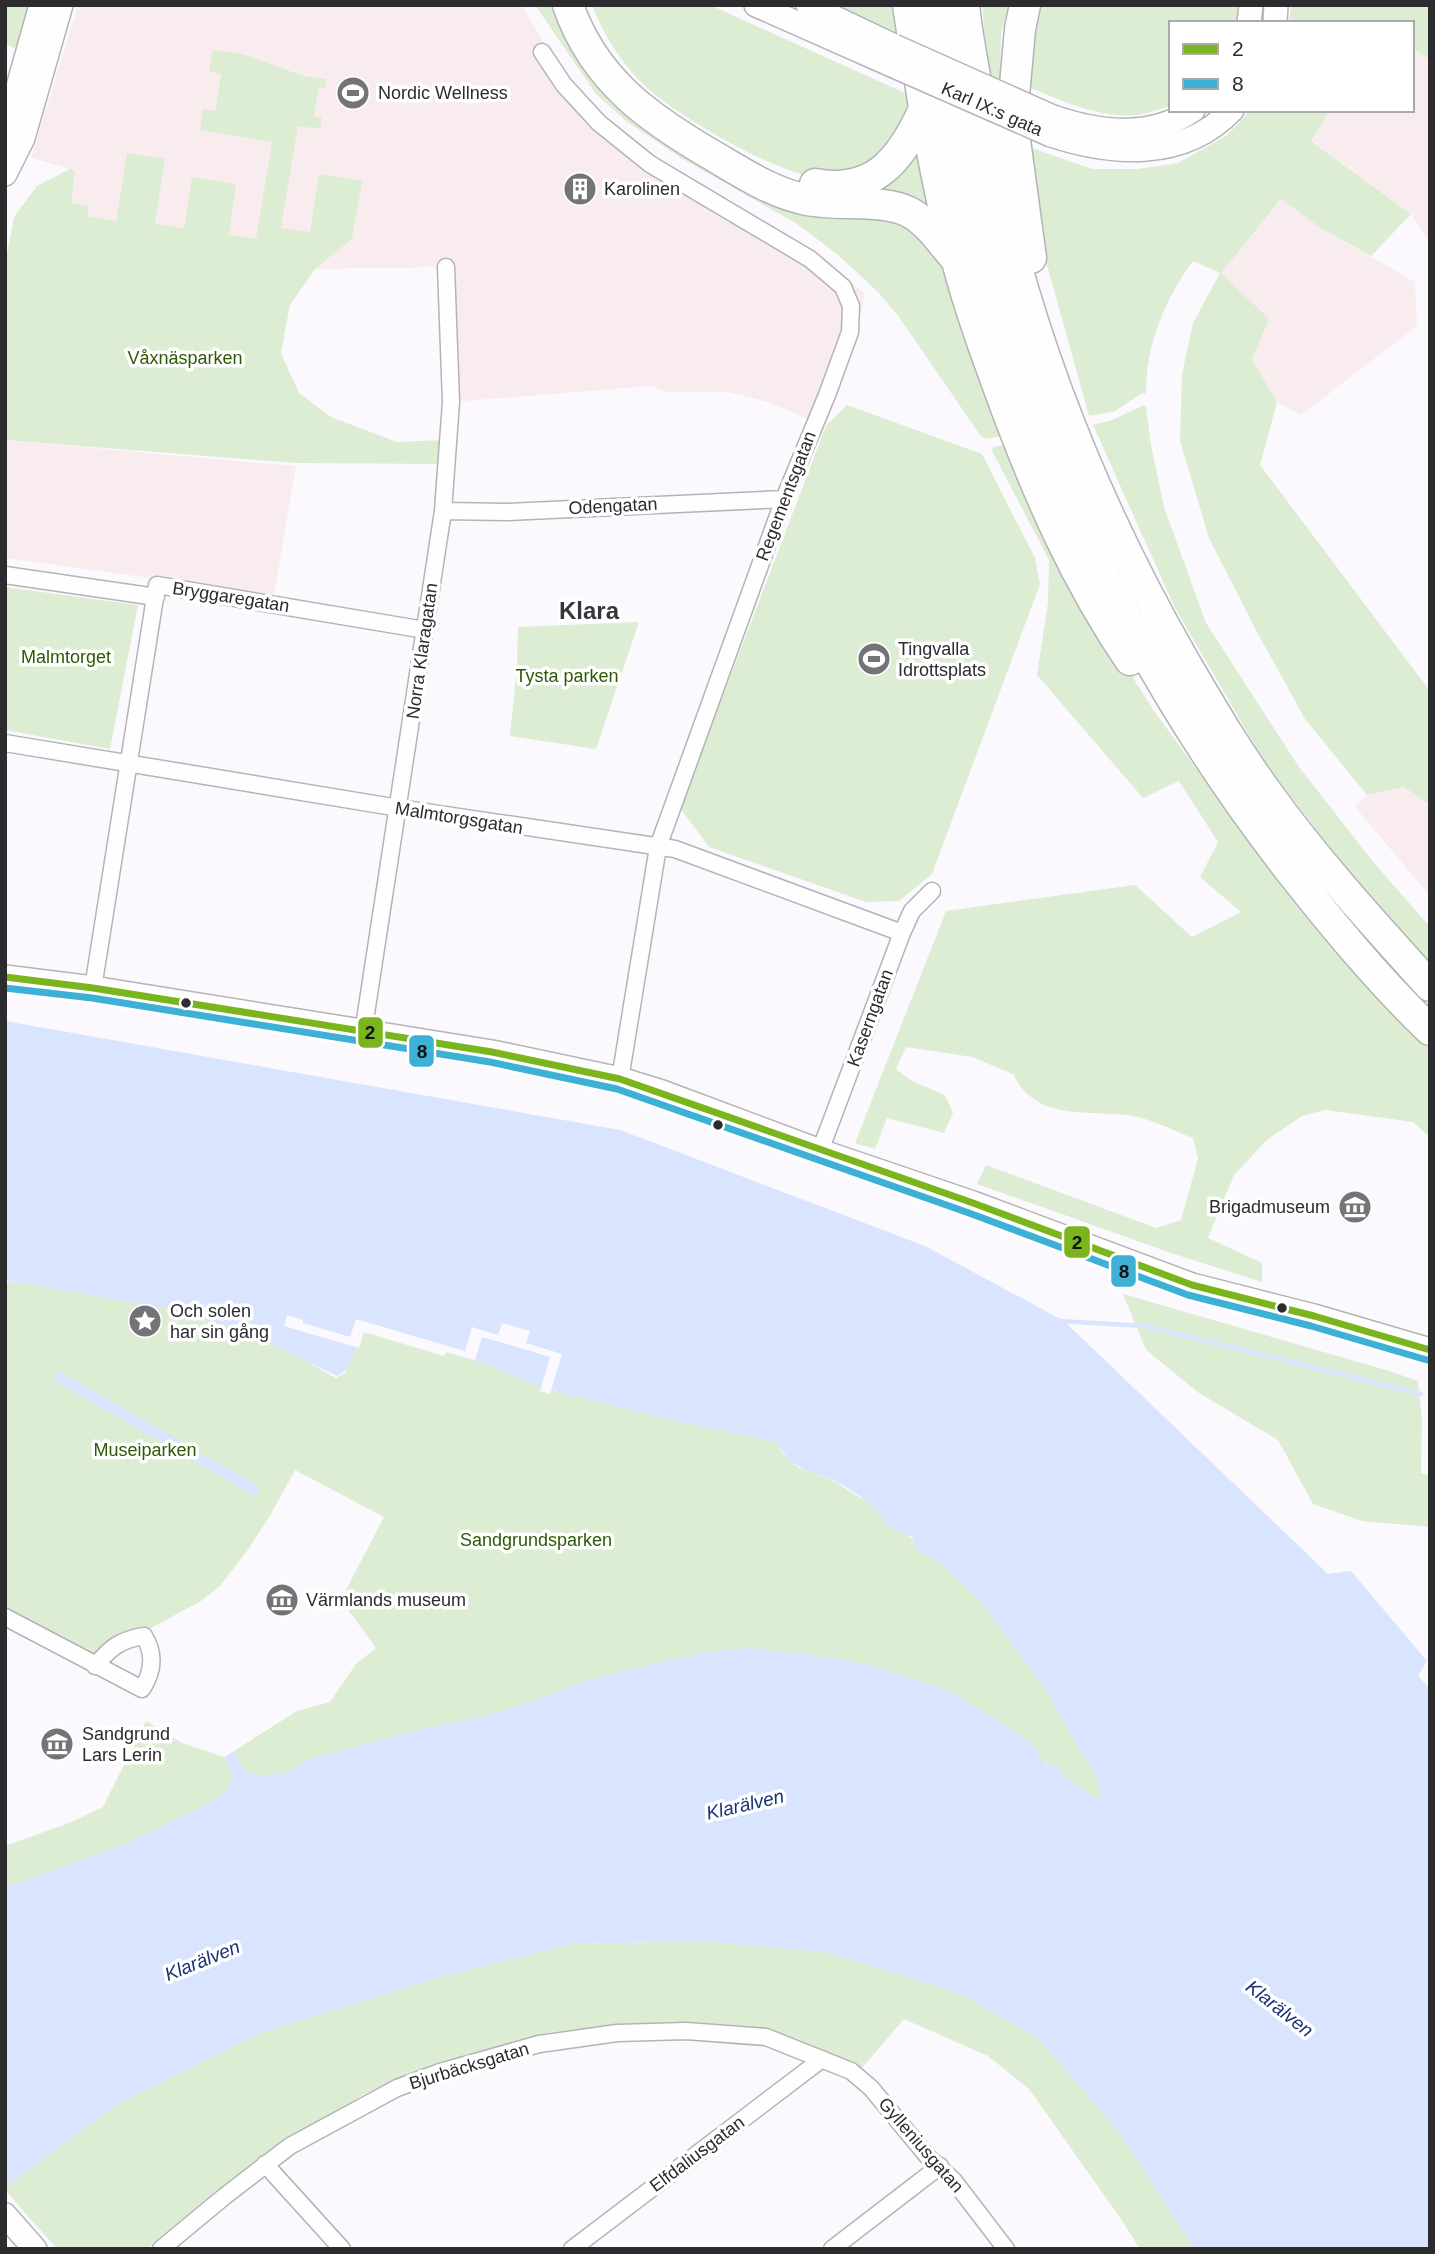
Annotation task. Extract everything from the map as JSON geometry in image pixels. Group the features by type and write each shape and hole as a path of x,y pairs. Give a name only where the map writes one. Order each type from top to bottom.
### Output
{"highway":[{"path":"568,5 584,40 615,84 664,127 783,193 818,202 881,206 909,212 928,227 956,260"},
{"path":"585,5 591,23 610,52 634,83 650,98 667,112 715,141 781,176 797,181 820,185 853,185 880,173 899,155 913,134 924,109"},
{"path":"908,5 924,109 956,260 1024,455 1060,539 1113,635 1147,685 1210,762"},
{"path":"934,5 963,175 978,240 1018,373 1071,509 1103,575 1157,674 1210,762 1327,919 1430,1030"},
{"path":"964,5 989,158 1007,234 1047,362 1096,489 1122,545 1161,620 1211,706 1268,794 1341,888 1430,986"},
{"path":"1024,5 1012,118 1047,362"}],"street":[{"path":"5,133 41,5"},
{"path":"5,174 23,138 61,5"},
{"name":"Karl IX:s gata","path":"756,5 894,56 1052,126 1091,147 1118,150 1154,149 1194,136 1230,112"},
{"name":"Karl IX:s gata","path":"808,5 894,56"},
{"name":"Regementsgatan","path":"541,52 564,85 598,123 650,164 810,259 843,287 851,306 850,331 827,395 783,499 658,847 620,1079"},
{"name":"Karl IX:s gata","path":"1052,126 1118,131 1149,129 1165,125 1189,112"},
{"name":"Norra Klaragatan","path":"363,1032 443,511 451,402 446,267"},
{"name":"Odengatan","path":"443,511 506,512 783,499"},
{"name":"Bryggaregatan","path":"5,575 156,597 157,585 425,630"},
{"path":"93,988 156,597"},
{"name":"Malmtorgsgatan","path":"5,743 398,808 675,849 902,933"},
{"name":"Kaserngatan","path":"820,1151 902,933 912,911 932,891"},
{"path":"5,977 93,988 492,1052 620,1079 973,1203 1192,1285 1314,1316 1430,1350"},
{"path":"5,1617 95,1666"},
{"name":"Bjurbäcksgatan","path":"161,2249 290,2146 397,2088 440,2072 539,2044 617,2034 686,2031 765,2037 822,2059"},
{"name":"Gylleniusgatan","path":"822,2059 851,2071 871,2088 928,2157 940,2166 1006,2249"},
{"name":"Elfdaliusgatan","path":"572,2249 822,2059"},
{"path":"265,2164 342,2249"},
{"path":"832,2249 940,2166"},
{"path":"5,2215 35,2249"}],"shaded area":[{"path":"78,5 522,5 551,55 602,118 661,161 812,251 865,294 859,321 832,400 815,422 768,402 728,392 666,392 653,386 451,402 446,267 315,269 352,239 281,228 298,125 314,117 319,87 326,79 304,76 243,54 221,73 215,111 272,141 257,239 229,234 192,178 184,228 155,224 165,159 127,153 116,221 87,216 70,203 75,170 31,158"},
{"path":"1414,49 1430,60 1430,244 1411,214 1311,140 1329,112 1414,112"},
{"path":"1282,199 1322,229 1415,282 1417,326 1301,415 1277,402 1252,359 1220,273"},
{"path":"5,440 296,466 274,595 5,558"},
{"path":"1404,787 1430,805 1430,896 1355,807 1367,795"}],"green space":[{"path":"5,5 28,5 16,48 5,45"},
{"path":"535,5 562,5 660,132 907,222 943,265 1002,436 986,439 980,435 899,317 878,292 837,254 797,224 681,158 626,121 596,94"},
{"path":"592,5 710,5 916,98 875,168 828,178 809,176 784,168 727,141 651,92 617,53"},
{"path":"833,5 897,5 903,38"},
{"path":"982,5 1009,5 1001,33 1000,80 989,77"},
{"path":"1037,5 1238,5 1238,21 1169,21 1169,106 1138,115 1109,114 1080,107 1026,86"},
{"path":"1291,5 1430,5 1430,60 1414,49 1414,21 1289,21"},
{"name":"Våxnäsparken","path":"213,50 243,54 304,76 326,79 325,88 319,87 314,116 322,118 320,129 298,126 281,228 310,232 319,174 362,181 352,239 315,269 290,305 281,353 299,393 331,417 397,442 445,440 447,464 295,463 5,440 5,265 14,217 37,186 70,169 75,170 71,203 89,206 87,216 116,221 127,153 165,159 155,224 184,228 192,177 236,184 229,234 256,239 272,142 200,130 203,109 215,111 221,74 209,71"},
{"path":"1249,112 1329,112 1311,141 1411,214 1371,256 1322,229 1281,199 1221,273 1269,319 1252,359 1277,402 1260,465 1430,691 1430,805 1404,787 1367,795 1305,719 1209,538 1180,441 1182,374 1193,323 1220,273 1193,261 1174,291 1159,323 1149,357 1146,393 1115,411 1089,416 1042,247 1023,145 1092,169 1138,169 1178,163 1226,136"},
{"path":"923,138 938,220 828,195"},
{"name":"Tingvalla Idrottsplats","path":"847,405 982,454 1035,558 1040,584 932,874 899,901 866,902 709,847 680,808 826,426"},
{"path":"1144,405 1164,507 1206,623 1299,767 1374,863 1430,927 1430,963 1338,858 1264,761 1174,606 1093,425 1112,420"},
{"path":"1005,445 1088,606 1152,708 1285,891 1338,952 1430,1045 1430,1137 1413,1122 1326,1110 1302,1116 1268,1139 1234,1175 1208,1238 1262,1263 1262,1282 1171,1253 977,1184 986,1165 1156,1228 1181,1220 1198,1159 1193,1138 1140,1118 1081,1113 1049,1107 1023,1090 1013,1074 972,1057 906,1047 896,1069 912,1081 945,1095 953,1113 944,1133 887,1118 875,1149 855,1143 946,911 1135,885 1192,937 1241,912 1200,877 1218,842 1179,781 1143,798 1037,675 1048,603 1049,560 992,451 993,447"},
{"name":"Malmtorget","path":"5,587 138,605 110,749 5,730"},
{"name":"Tysta parken","path":"639,622 596,749 510,736 518,627"},
{"name":"Sandgrundsparken","path":"9,1281 132,1301 192,1314 251,1333 336,1378 345,1373 361,1327 489,1365 545,1389 666,1419 777,1442 783,1454 799,1468 830,1479 866,1501 942,1564 980,1601 1061,1713 1096,1774 1102,1798 1099,1800 1067,1778 1055,1765 1042,1759 1037,1749 1016,1732 948,1690 873,1666 828,1657 749,1648 669,1660 486,1716 425,1728 310,1759 285,1773 261,1776 245,1771 234,1751 297,1711 330,1702 356,1664 376,1648 349,1611 346,1590 384,1517 295,1470 271,1514 220,1586 201,1601 116,1647 103,1664 5,1611 5,1287"},
{"path":"1123,1294 1418,1381 1422,1421 1421,1473 1430,1476 1430,1527 1362,1521 1313,1504 1278,1440 1199,1393 1146,1350"},
{"path":"146,1721 182,1743 224,1757 233,1776 229,1787 215,1800 132,1841 5,1888 5,1846 69,1823 103,1807"},
{"path":"702,1941 825,1952 959,1993 1038,2038 1120,2133 1195,2249 1140,2249 1029,2089 988,2056 904,2019 861,2069 798,2039 668,2026 552,2032 435,2063 362,2095 212,2208 201,2204 147,2249 57,2249 5,2190 5,2187 116,2105 262,2032 448,1975 571,1944"}],"water":[{"name":"Klarälven","path":"5,1021 620,1130 925,1246 1064,1321 1328,1574 1351,1571 1427,1661 1418,1676 1430,1689 1430,2249 1195,2249 1120,2133 1038,2038 959,1993 825,1952 702,1941 571,1944 448,1975 262,2032 116,2105 5,2187 5,1888 132,1841 215,1800 229,1787 233,1776 224,1757 234,1751 245,1771 261,1776 285,1773 310,1759 425,1728 486,1716 588,1680 669,1660 749,1648 828,1657 873,1666 948,1690 1016,1732 1037,1749 1049,1765 1055,1765 1067,1778 1099,1800 1101,1798 1096,1774 1044,1687 980,1601 942,1564 917,1550 912,1537 885,1525 877,1511 862,1497 835,1481 798,1466 786,1456 777,1442 666,1419 545,1389 489,1365 362,1328 351,1362 343,1373 337,1376 249,1333 175,1310 5,1280"},
{"path":"59,1371 260,1487 255,1496 53,1380"}],"pier":[{"path":"287,1315 303,1320 303,1323 350,1337 356,1319 465,1351 472,1327 498,1335 502,1323 530,1331 526,1343 562,1354 550,1394 540,1391 550,1357 524,1349 482,1337 475,1360 446,1352 444,1356 364,1332 359,1348 284,1326"}],"waterway":[{"path":"1059,1321 1145,1326 1421,1394"}],"transit line":[{"name":"2","path":"5,977 93,988 492,1052 620,1079 973,1203 1192,1285 1314,1316 1430,1350"},
{"name":"8","path":"5,988 92,998 490,1062 617,1089 969,1213 1188,1295 1311,1326 1427,1360"}],"place":[{"name":"Nordic Wellness","path":"353,93"},
{"name":"Karolinen","path":"580,189"},
{"name":"Tingvalla Idrottsplats","path":"874,659"},
{"name":"Brigadmuseum","path":"1355,1207"},
{"name":"Och solen har sin gång","path":"145,1321"},
{"name":"Värmlands museum","path":"282,1600"},
{"name":"Sandgrund Lars Lerin","path":"57,1744"}],"district":[{"name":"Klara","path":"589,611"}],"park label":[{"name":"Museiparken","path":"145,1450"}]}
